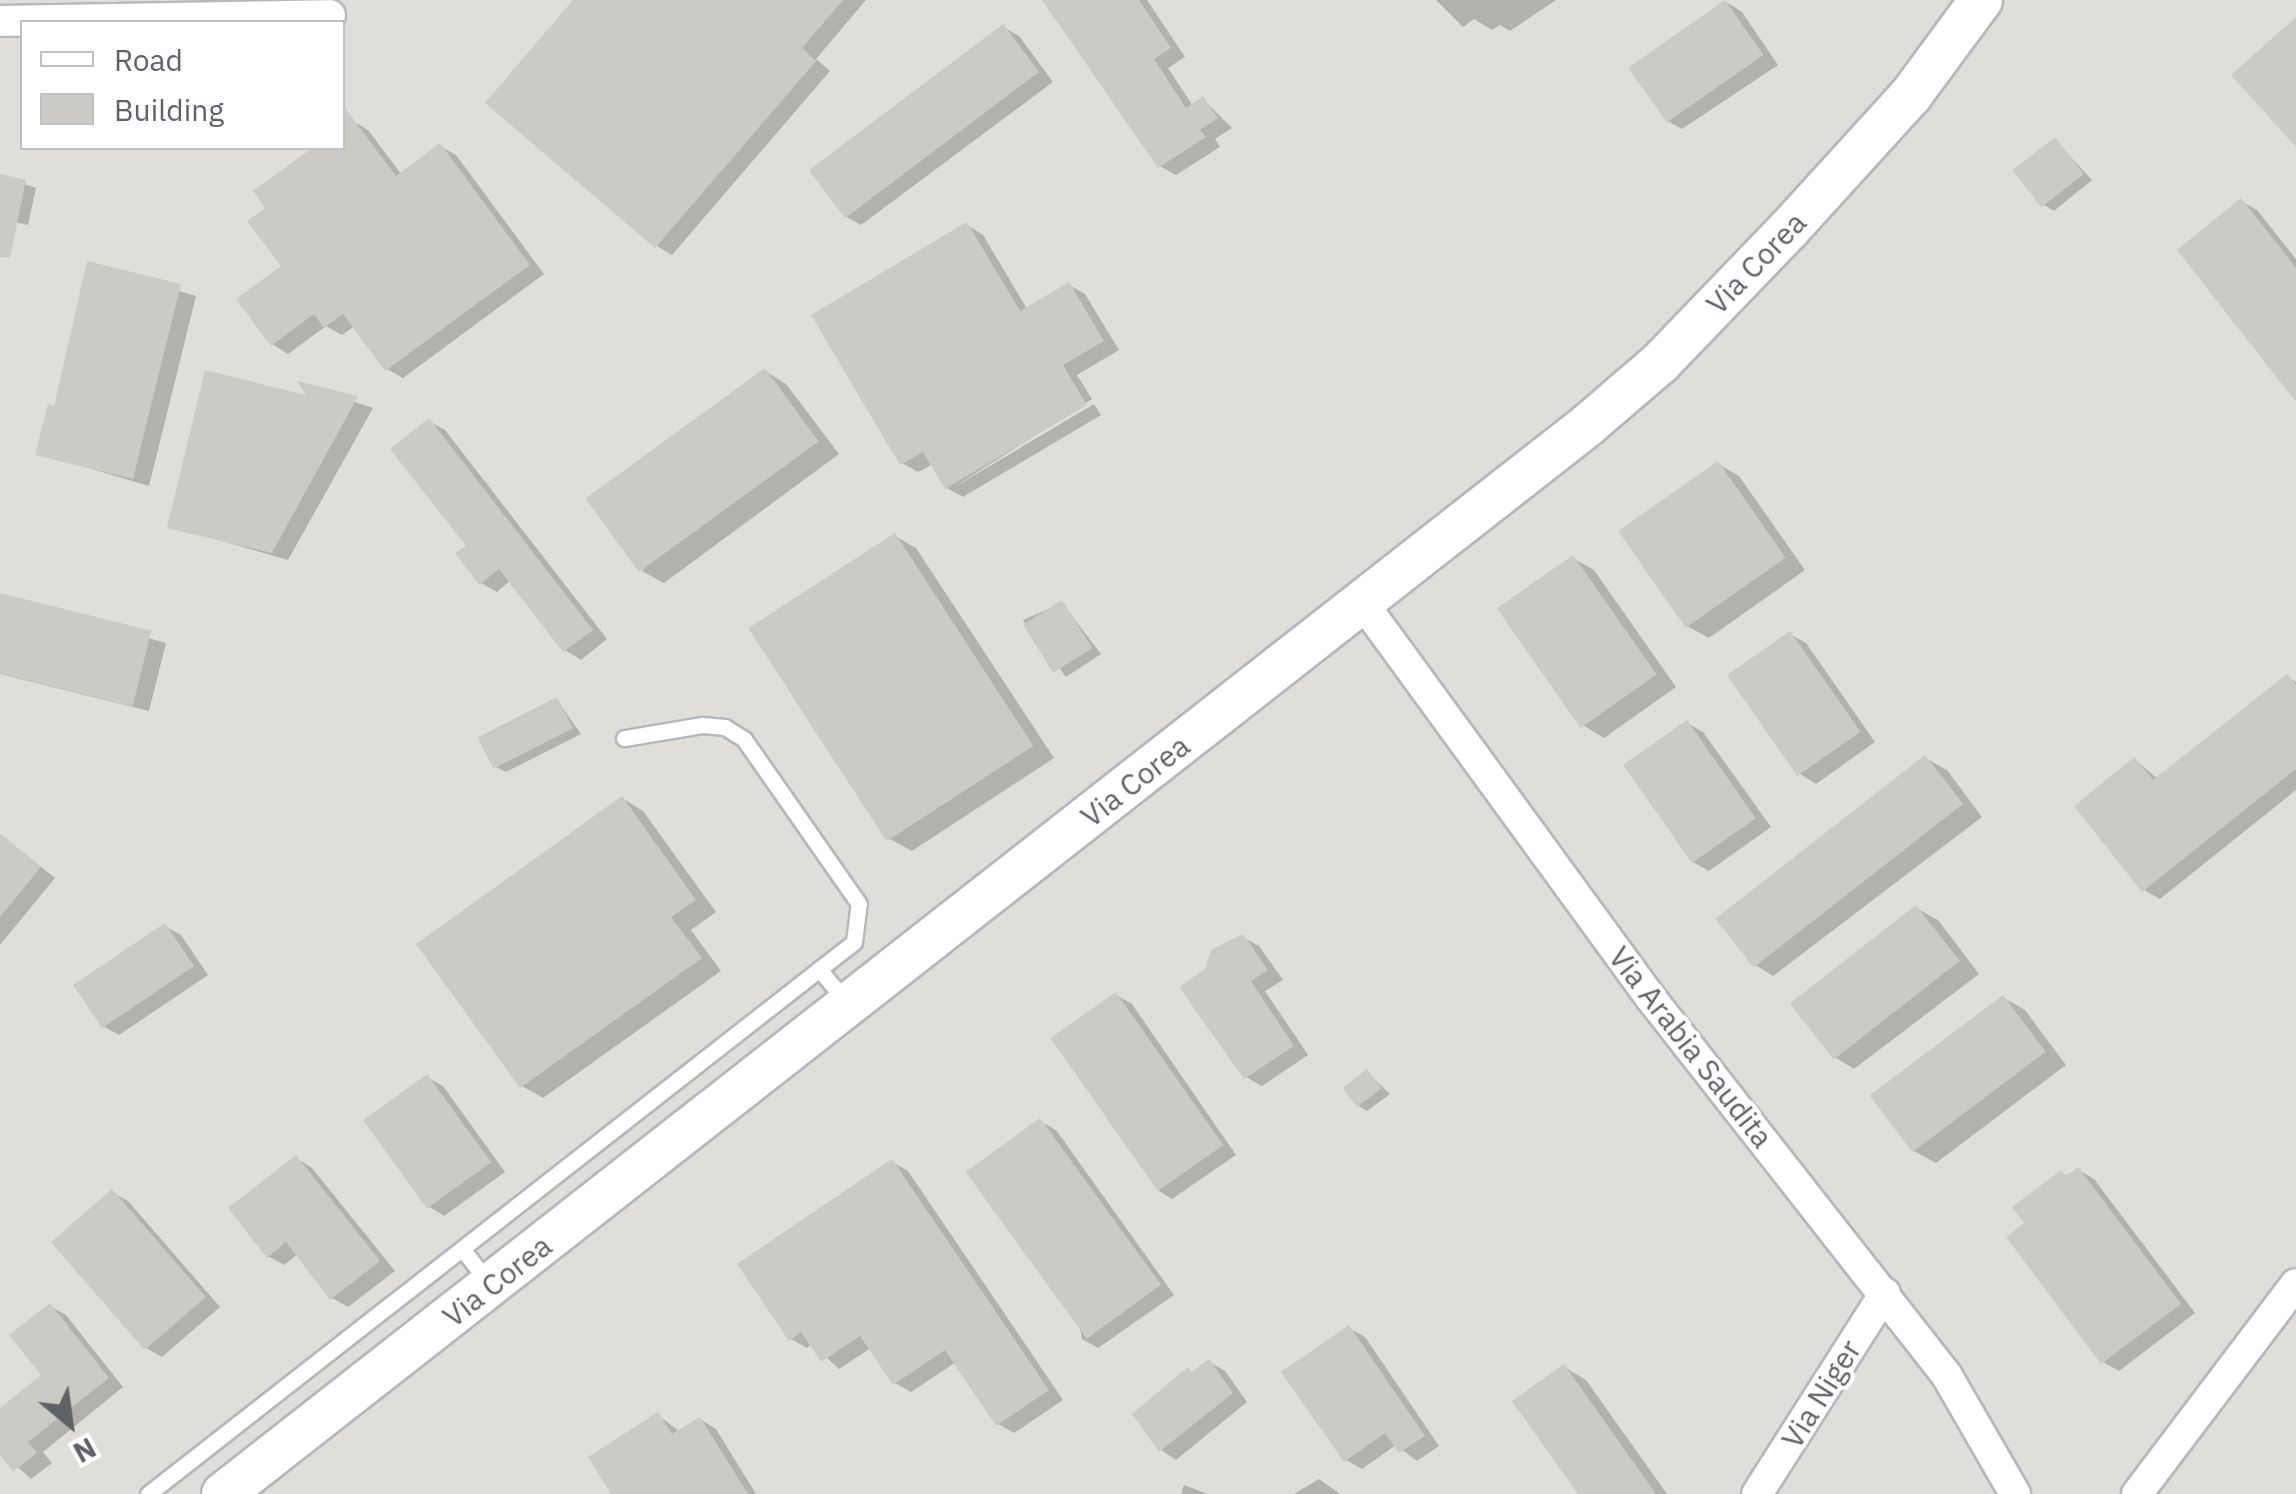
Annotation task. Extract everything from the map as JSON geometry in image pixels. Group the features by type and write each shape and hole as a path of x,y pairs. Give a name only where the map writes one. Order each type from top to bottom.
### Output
{"street":[{"name":"Via Corea","path":"224,1494 337,1378 491,1286 1660,363 1911,95 1981,0"},
{"path":"55,20 330,15"},
{"name":"Via Arabia Saudita","path":"1362,602 1650,996 1947,1376 2016,1494"},
{"path":"2137,1494 2296,1284"},
{"name":"Via Niger","path":"1757,1494 1884,1293"}],"lane":[{"path":"148,1494 337,1378 464,1250 854,942 860,904 744,738 725,727 702,724 624,738"},
{"path":"819,969 850,1006"},
{"path":"464,1250 491,1286"}],"shaded area":[{"path":"0,0 2296,0 2296,1494 0,1494"}],"building":[{"path":"573,0 843,0 802,48 816,61 655,248 485,103"},
{"path":"1042,0 1139,0 1171,48 1154,59 1186,108 1203,96 1218,118 1200,130 1206,137 1158,168"},
{"path":"1725,0 1763,55 1667,123 1628,68"},
{"path":"2296,17 2296,147 2231,75"},
{"path":"1003,24 1039,72 845,218 809,170"},
{"path":"345,108 396,176 440,143 530,265 385,371 343,314 324,328 314,314 271,346 236,299 281,266 247,221 265,208 253,191 309,150 345,150"},
{"path":"2055,137 2084,174 2041,207 2012,170"},
{"path":"0,174 26,180 10,258 0,257"},
{"path":"2241,198 2296,268 2296,402 2177,250"},
{"path":"967,222 1020,311 1069,282 1104,341 1063,365 1087,405 945,489 923,452 900,465 811,315"},
{"path":"87,261 181,284 133,479 35,455 48,404 54,406"},
{"path":"765,368 818,442 639,572 585,498"},
{"path":"205,370 306,395 297,381 358,396 272,553 167,528"},
{"path":"429,418 593,630 563,652 499,569 479,585 455,553 466,546 390,449"},
{"path":"1718,461 1786,558 1686,628 1618,531"},
{"path":"895,533 1033,746 887,841 748,628"},
{"path":"1573,555 1657,675 1581,728 1497,608"},
{"path":"0,593 151,631 132,706 0,673"},
{"path":"1062,600 1092,648 1053,673 1023,624"},
{"path":"1790,631 1861,732 1797,776 1727,675"},
{"path":"2287,674 2296,685 2296,769 2142,892 2074,806 2134,757 2153,780"},
{"path":"557,697 573,728 494,769 478,737"},
{"path":"1687,720 1756,818 1692,863 1623,765"},
{"path":"1925,755 1963,804 1754,968 1715,919"},
{"path":"622,796 696,900 671,917 702,958 520,1088 416,944"},
{"path":"0,834 41,867 0,917"},
{"path":"1916,905 1960,961 1834,1059 1790,1004"},
{"path":"165,923 194,966 102,1028 73,985"},
{"path":"1243,934 1268,970 1251,981 1294,1046 1244,1079 1179,987 1205,969 1211,950"},
{"path":"1116,992 1223,1145 1158,1191 1050,1038"},
{"path":"2003,995 2046,1052 1912,1152 1870,1096"},
{"path":"1367,1069 1382,1088 1357,1107 1343,1088"},
{"path":"427,1074 491,1162 427,1209 363,1120"},
{"path":"1040,1118 1161,1285 1087,1339 966,1172"},
{"path":"296,1155 380,1261 330,1300 286,1242 267,1258 228,1208"},
{"path":"892,1159 1049,1390 996,1426 945,1350 893,1385 860,1336 821,1362 801,1332 789,1341 737,1264"},
{"path":"2078,1167 2181,1304 2101,1364 2006,1237 2024,1223 2012,1207 2061,1170 2066,1176"},
{"path":"112,1189 206,1297 145,1350 51,1242"},
{"path":"50,1303 109,1378 28,1442 37,1453 13,1472 0,1455 0,1408 41,1375 9,1335"},
{"path":"1349,1325 1425,1436 1399,1453 1385,1433 1344,1462 1281,1372"},
{"path":"1209,1359 1233,1393 1159,1452 1132,1414 1188,1367 1191,1372"},
{"path":"1564,1364 1656,1494 1578,1494 1512,1401"},
{"path":"658,1412 672,1434 700,1417 748,1494 611,1494 588,1457"}]}
